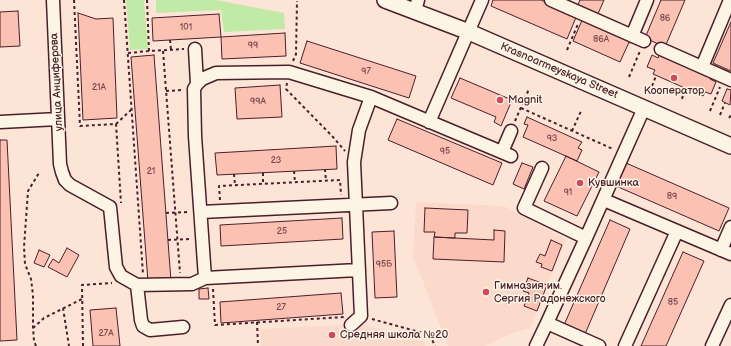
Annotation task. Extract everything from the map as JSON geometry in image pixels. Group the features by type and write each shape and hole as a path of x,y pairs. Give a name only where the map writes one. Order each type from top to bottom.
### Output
{"main road":[{"name":"Krasnoarmeyskaya Street","path":"384,0 416,5 469,32 731,146"}],"street":[{"name":"улица Анциферова","path":"53,0 60,164 64,176 70,186 110,207 116,267 121,276"},
{"path":"429,122 482,0"},
{"path":"551,0 566,3 582,14 644,41"},
{"path":"632,36 647,0"},
{"path":"702,67 730,0"},
{"path":"195,49 195,136 202,239 209,278"},
{"path":"661,49 728,78"},
{"path":"196,86 207,76 216,73 289,72 371,98 506,154 511,131"},
{"path":"351,325 361,316 354,162 359,130 371,98"},
{"path":"536,346 604,200 644,108"},
{"path":"0,122 58,119"},
{"path":"542,168 524,208 586,238"},
{"path":"604,200 726,252 731,227"},
{"path":"201,212 391,203"},
{"path":"625,346 677,232"},
{"path":"121,276 140,285 192,284 209,278 358,270"},
{"path":"140,285 141,320 143,326 150,330 183,327"},
{"path":"712,346 731,305"},
{"path":"547,323 599,346"}],"path":[{"path":"74,0 80,126 116,124 132,109"},
{"path":"124,0 132,109 140,285"},
{"path":"146,0 149,51"},
{"path":"567,50 582,14"},
{"path":"170,40 171,50"},
{"path":"629,76 644,41"},
{"path":"128,53 163,51 181,284"},
{"path":"652,86 656,76"},
{"path":"710,111 728,78"},
{"path":"166,91 196,86"},
{"path":"682,99 685,88"},
{"path":"511,131 529,89"},
{"path":"720,115 725,103"},
{"path":"521,108 623,154"},
{"path":"572,131 581,111"},
{"path":"116,124 121,209"},
{"path":"325,169 326,181"},
{"path":"294,171 295,182"},
{"path":"36,346 33,328 33,295 31,279 25,264 24,247 28,191 39,173"},
{"path":"263,173 264,184"},
{"path":"234,174 235,186"},
{"path":"220,211 219,186 295,182 340,180 342,205"},
{"path":"166,213 201,212"},
{"path":"168,240 202,239"},
{"path":"83,346 82,285 111,283 121,276"},
{"path":"209,278 215,325 361,316 430,335 435,346"},
{"path":"33,328 44,318 82,299"},
{"path":"63,308 69,346"},
{"path":"257,322 258,346"}],"shaded area":[{"name":"Гимназия им. Сергия Радонежского","path":"416,202 504,206 566,239 530,328 512,333 485,346 448,346 413,256"},
{"name":"Средняя школа №20","path":"361,324 425,342 425,346 261,346 260,329"}],"green space":[{"path":"126,0 144,0 148,49 130,50"},
{"path":"156,0 216,0 284,13 285,29 224,32 221,10 156,13"}],"building":[{"path":"493,0 541,0 577,15 567,39 491,6"},
{"path":"580,0 604,0 597,16 577,7"},
{"path":"661,0 685,0 665,47 645,38"},
{"path":"18,11 20,46 0,47 0,12"},
{"path":"78,13 96,19 113,18 117,118 83,120"},
{"path":"219,14 221,37 153,41 152,18"},
{"path":"583,18 630,40 620,62 573,41"},
{"path":"731,22 731,71 713,63"},
{"path":"285,33 286,56 222,59 221,37"},
{"path":"307,41 416,76 409,98 300,63"},
{"path":"660,53 711,75 710,79 716,82 711,94 705,92 703,96 653,74 655,70 647,67 652,55 658,58"},
{"path":"154,55 171,281 148,282 131,57"},
{"path":"460,78 512,100 501,126 494,122 496,117 451,98"},
{"path":"280,85 282,117 237,119 235,88"},
{"path":"727,89 731,90 730,105 722,101"},
{"path":"527,117 582,142 578,148 582,150 577,161 523,137 528,125 524,124"},
{"path":"397,119 502,163 493,185 388,140"},
{"path":"0,140 7,140 17,340 0,341"},
{"path":"336,146 337,169 217,175 215,153"},
{"path":"566,156 599,172 577,216 544,201"},
{"path":"522,163 533,167 524,189 513,184"},
{"path":"626,163 729,208 719,231 616,186"},
{"path":"425,208 468,210 467,233 455,233 455,238 434,237 435,232 424,232"},
{"path":"342,218 343,239 221,246 220,225"},
{"path":"610,220 630,229 585,334 564,325"},
{"path":"494,230 505,231 504,262 433,259 434,237 494,240"},
{"path":"394,231 397,297 375,298 372,232"},
{"path":"551,240 562,245 552,271 541,267 542,264 536,262 540,254 545,256"},
{"path":"67,248 79,255 67,277 48,267 53,259 59,263"},
{"path":"39,250 50,255 44,267 34,263"},
{"path":"683,252 704,261 666,346 641,346"},
{"path":"528,278 547,285 537,311 524,306 529,293 523,291"},
{"path":"208,288 209,299 199,299 199,289"},
{"path":"341,293 343,314 221,323 220,302"},
{"path":"116,308 120,346 93,346 90,310"}],"place":[{"name":"Кооператор","path":"674,78"},
{"name":"Magnit","path":"500,100"},
{"name":"Кувшинка","path":"580,183"},
{"name":"Гимназия им. Сергия Радонежского","path":"486,292"},
{"name":"Средняя школа №20","path":"332,335"}]}
